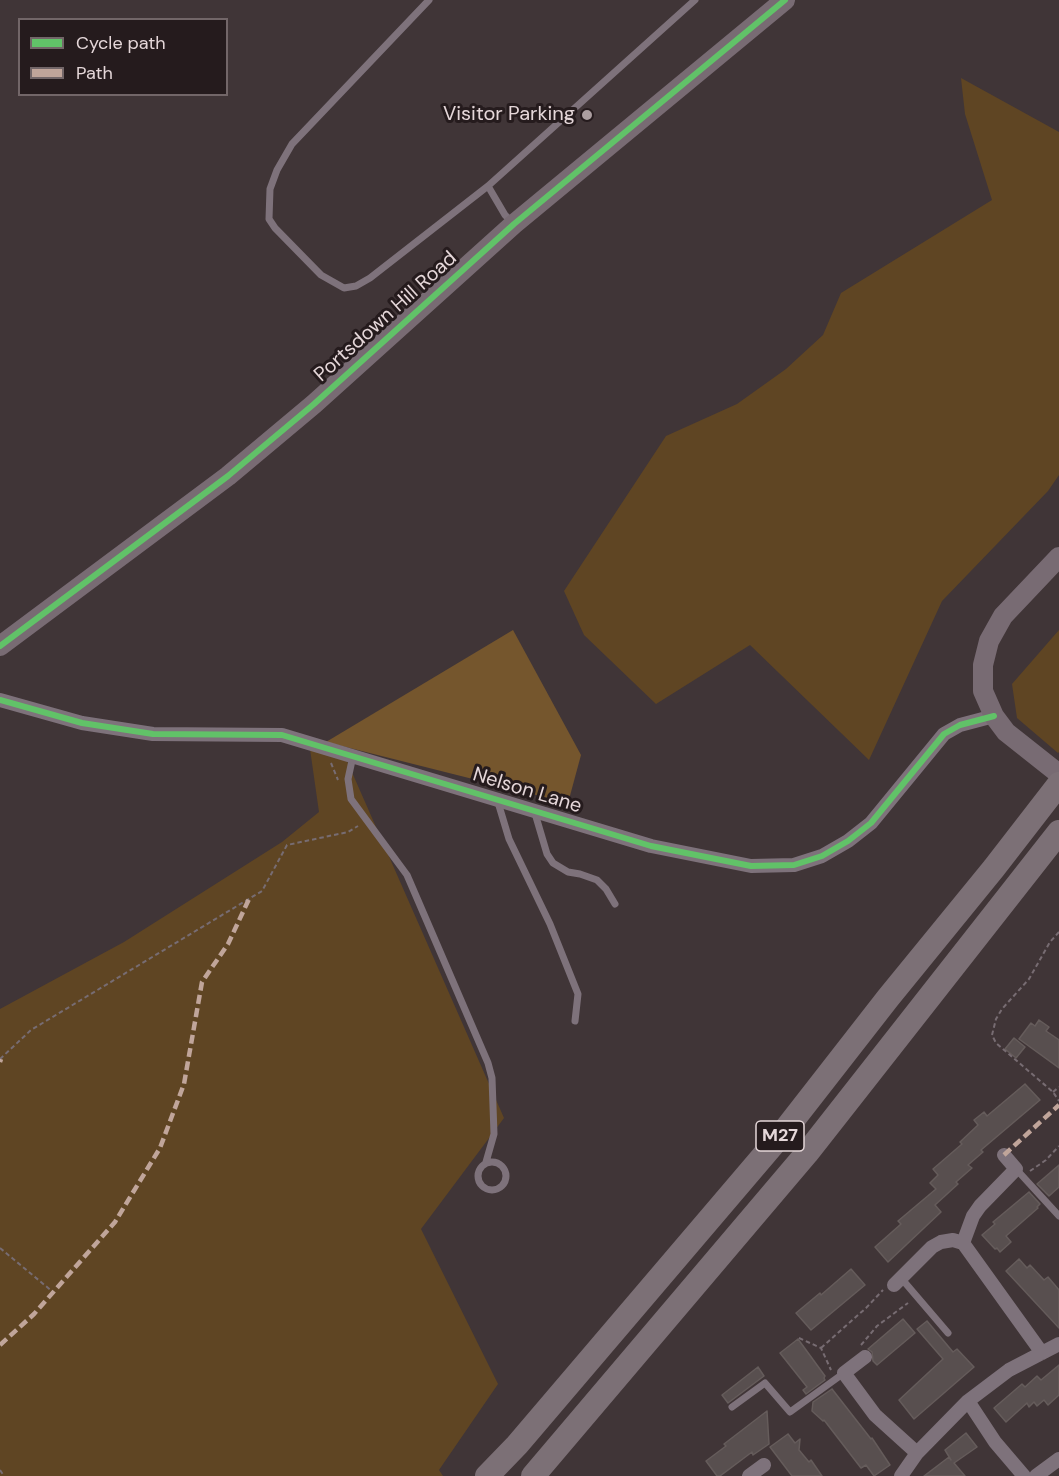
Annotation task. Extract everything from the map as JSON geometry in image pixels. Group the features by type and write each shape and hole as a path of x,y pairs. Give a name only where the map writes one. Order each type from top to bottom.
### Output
{"highway":[{"name":"M27","path":"487,1476 524,1437 782,1134 1059,784"},
{"name":"M27","path":"533,1476 807,1154 1059,832"}],"street":[{"name":"Portsdown Hill Road","path":"0,646 228,476 314,404 514,224 781,1"},
{"path":"1059,557 1004,616 989,641 983,664 983,691 994,716 1006,732 1059,774"},
{"name":"Nelson Lane","path":"0,700 82,723 143,732 282,735 662,848 751,866 794,865 822,856 848,841 871,823 944,734 960,725 994,716"},
{"path":"963,1243 973,1216 980,1206 1019,1173 1004,1155"},
{"path":"898,1282 932,1247 941,1242 953,1240 963,1243 1042,1353"},
{"path":"901,1476 917,1453 968,1401 1009,1370 1059,1344"},
{"path":"865,1357 841,1376 875,1415 917,1453"},
{"path":"968,1401 995,1442 1024,1476"},
{"path":"1036,1476 1059,1459"},
{"path":"749,1476 764,1465"}],"lane":[{"path":"429,0 292,144 277,170 270,189 269,219 275,228 321,275 344,288 356,286 370,278 488,186 695,0"},
{"path":"488,186 514,224"},
{"path":"352,756 348,779 351,799 407,875 488,1063 492,1078 494,1134 486,1162 479,1169 478,1174 480,1183 487,1190 497,1190 506,1180 506,1172 500,1164 486,1162"},
{"path":"497,799 509,839 550,924 578,994 575,1020"},
{"path":"534,810 547,854 553,863 568,872 597,880 615,904"},
{"path":"1019,1173 1059,1216"},
{"path":"898,1282 917,1296 948,1333"},
{"path":"732,1407 765,1383 787,1412 790,1412 841,1376"}],"path":[{"path":"328,749 333,771 338,780"},
{"path":"0,1059 31,1030 262,891 287,845 348,832 362,824"},
{"path":"1059,932 1050,942 1029,979 996,1019 992,1035 1001,1047 1053,1092 1059,1101"},
{"path":"1053,1092 1059,1087"},
{"path":"1019,1173 1046,1160 1059,1146"},
{"path":"0,1248 54,1292"},
{"path":"821,1348 878,1298 890,1281 898,1282"},
{"path":"865,1357 859,1349 864,1339 877,1326 917,1296"},
{"path":"799,1338 821,1348 828,1366 841,1376"},
{"path":"0,1470 4,1476"}],"shaded area":[{"path":"961,78 1059,132 1059,475 1048,491 942,601 869,760 750,645 656,704 584,635 564,591 666,436 737,404 786,369 823,335 841,293 992,200 965,114"},
{"path":"513,630 581,755 568,803 326,742"},
{"path":"1059,630 1058,753 1017,718 1012,684"},
{"path":"310,749 347,761 504,1118 421,1229 498,1384 439,1470 443,1476 0,1476 0,1009 124,942 282,842 319,812"}],"building":[{"path":"1039,1020 1049,1027 1046,1031 1059,1040 1059,1068 1019,1039 1031,1023 1035,1026"},
{"path":"1014,1038 1025,1047 1016,1058 1005,1049"},
{"path":"1025,1084 1040,1100 981,1150 983,1152 968,1165 972,1168 935,1205 941,1212 888,1262 875,1247 901,1224 898,1221 936,1189 930,1183 938,1175 933,1169 962,1144 960,1142 978,1125 974,1120 984,1112 987,1116"},
{"path":"1059,1165 1059,1187 1049,1196 1037,1184"},
{"path":"1029,1192 1040,1204 1006,1236 1011,1242 1000,1252 982,1235 995,1224 993,1222"},
{"path":"1019,1259 1027,1268 1030,1265 1044,1280 1048,1277 1059,1290 1059,1328 1006,1271"},
{"path":"851,1269 865,1285 811,1330 796,1313"},
{"path":"903,1319 915,1333 877,1365 873,1361 872,1352 868,1349"},
{"path":"927,1321 953,1352 957,1349 974,1367 914,1419 899,1400 943,1359 917,1329"},
{"path":"798,1339 825,1376 825,1380 806,1394 803,1390 807,1387 780,1353"},
{"path":"1059,1365 1059,1395 1048,1405 1044,1400 1037,1406 1034,1402 1029,1407 1027,1403 1006,1422 994,1408 1022,1384 1025,1387 1037,1376 1041,1380"},
{"path":"758,1367 764,1376 728,1403 722,1395"},
{"path":"832,1389 872,1438 890,1465 874,1476 866,1465 861,1468 824,1420 812,1411 813,1402"},
{"path":"767,1411 769,1444 753,1455 752,1452 717,1476 706,1461"},
{"path":"966,1433 977,1447 954,1463 965,1476 924,1476 949,1457 951,1460 945,1450"},
{"path":"788,1434 795,1443 800,1439 799,1450 809,1462 811,1460 822,1476 792,1476 770,1447"}],"marked path":[{"path":"0,1345 34,1314 115,1222 160,1148 184,1084 202,982 228,944 249,899"},
{"path":"1004,1155 1059,1105"}],"cycle path":[{"path":"0,646 228,476 314,404 514,224 785,0"},
{"path":"0,700 82,723 153,734 282,735 651,846 751,866 794,865 822,856 848,841 871,823 944,734 960,725 994,716"}],"place":[{"name":"Visitor Parking","path":"587,115"}]}
